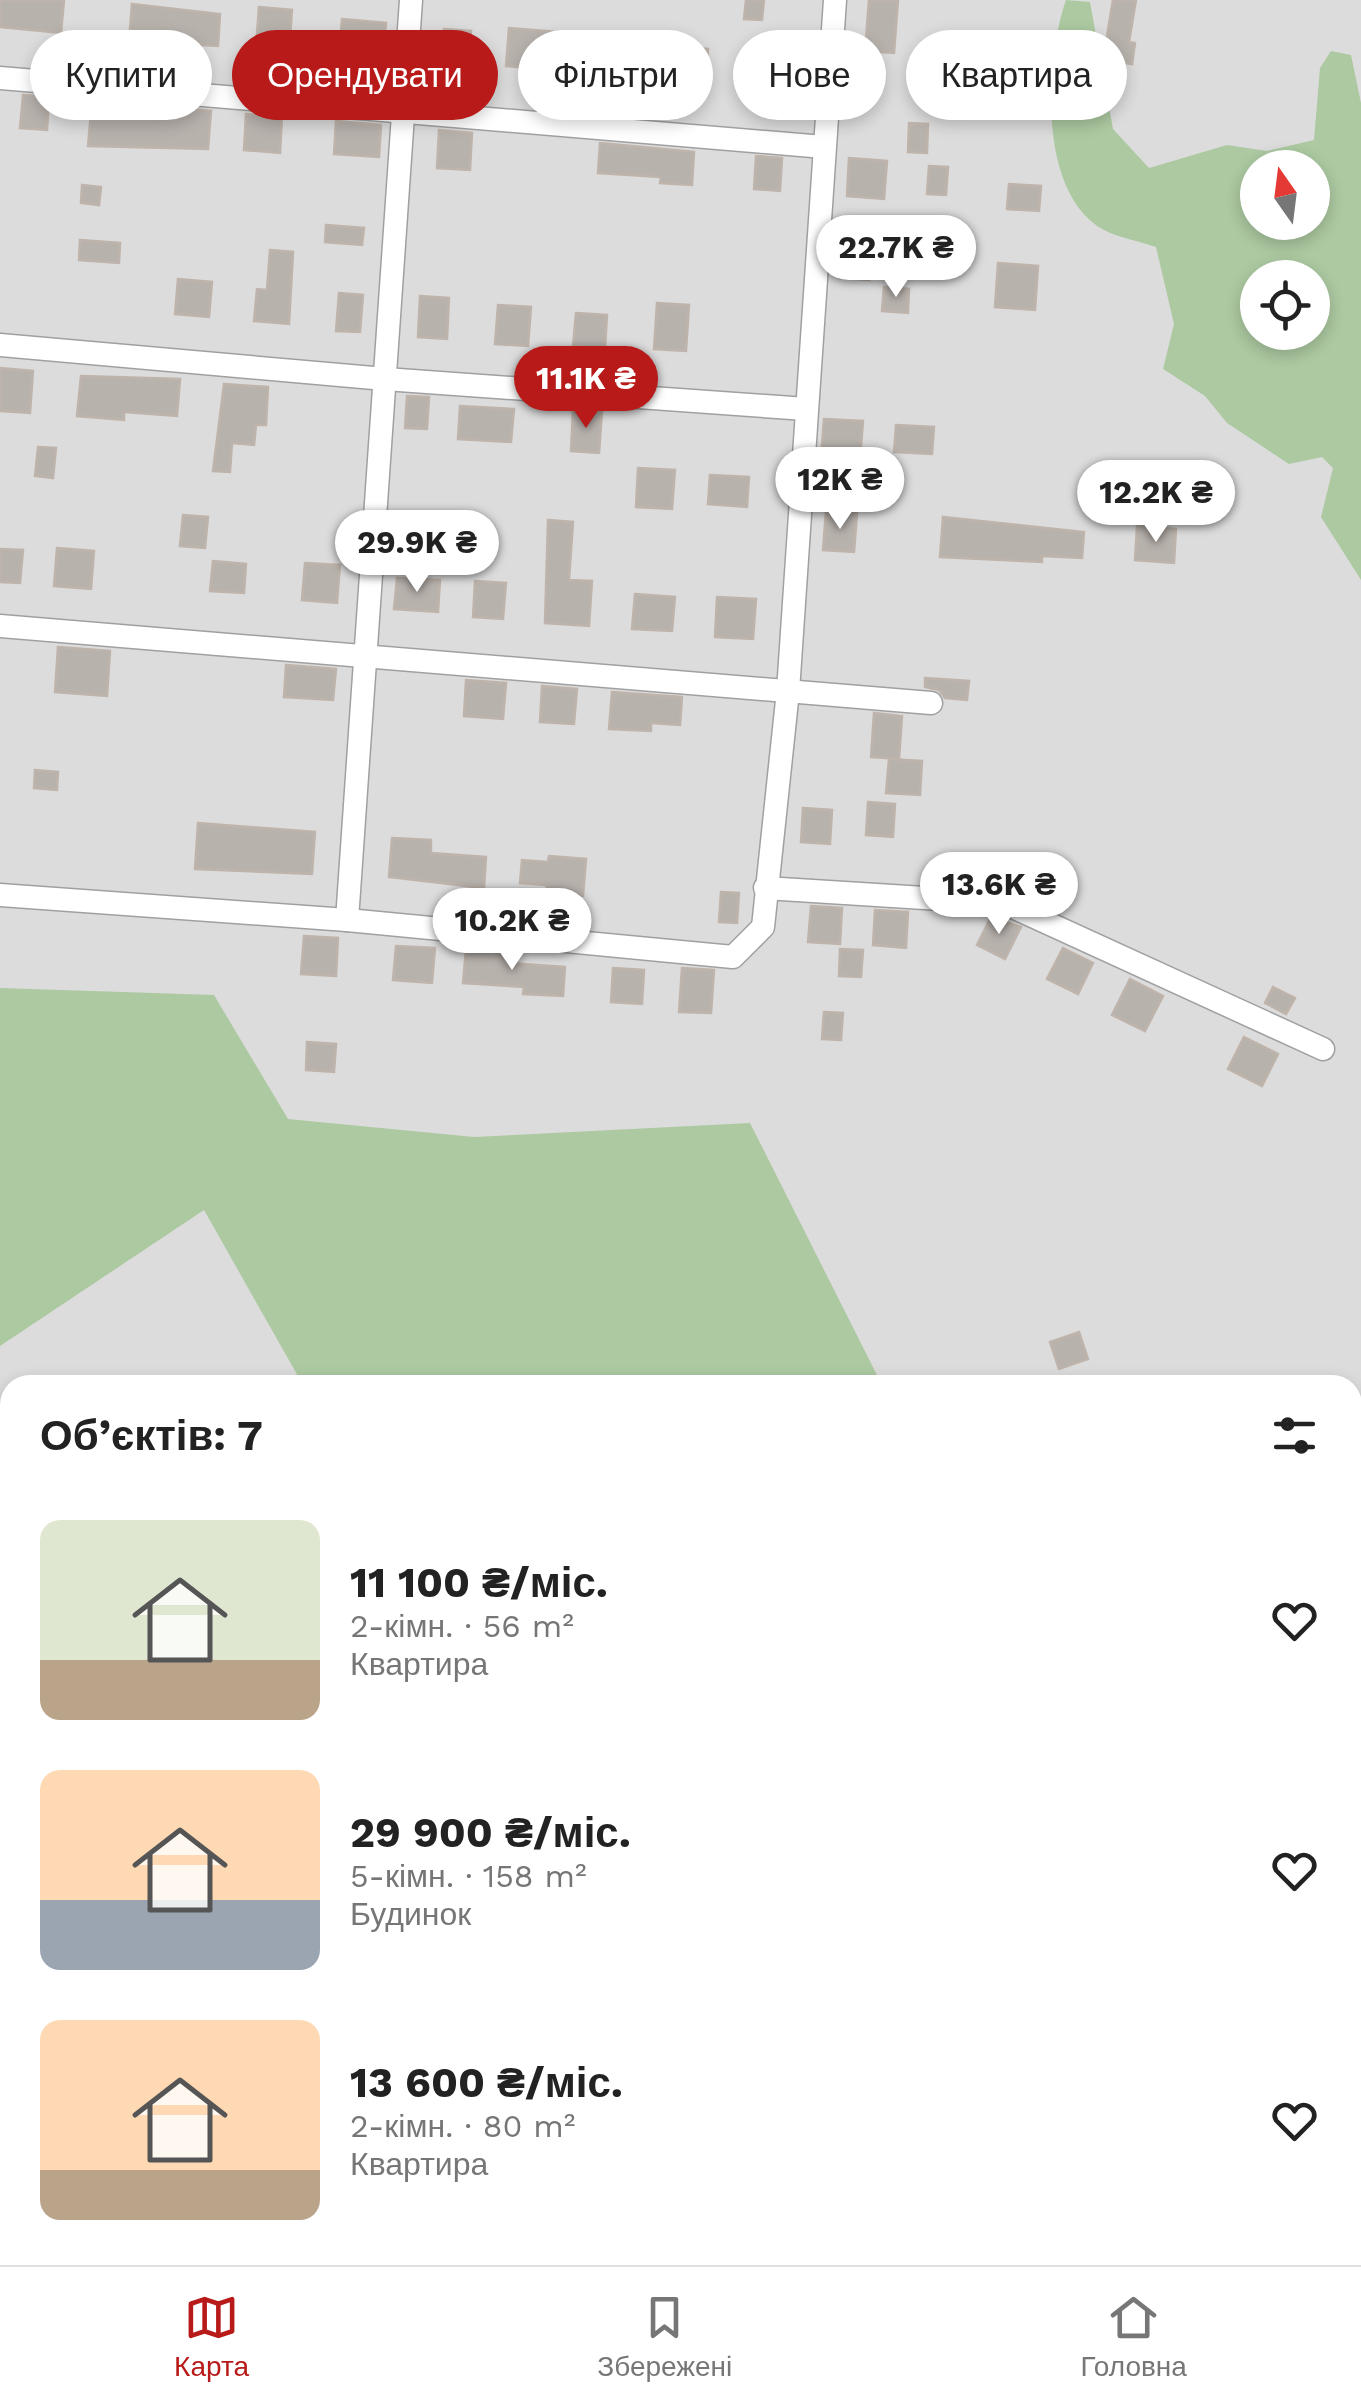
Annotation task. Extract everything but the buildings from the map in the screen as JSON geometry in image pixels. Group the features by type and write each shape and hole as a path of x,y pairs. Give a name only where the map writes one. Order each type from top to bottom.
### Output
{"street":[{"path":"409,30 411,0"},
{"path":"0,895 347,920 733,957 763,927 764,888 788,691 835,0"},
{"path":"0,78 232,98"},
{"path":"347,920 403,120"},
{"path":"498,120 824,147"},
{"path":"0,346 806,409"},
{"path":"0,626 931,703"},
{"path":"764,888 1004,903 1323,1048"}],"shaded area":[{"path":"0,0 1361,0 1361,1375 0,1375"}],"green space":[{"path":"1066,0 1090,2 1095,30 1058,30"},
{"path":"1331,51 1351,55 1361,103 1361,580 1321,517 1333,468 1322,457 1289,464 1227,423 1205,396 1163,369 1174,324 1156,247 1110,233 1082,212 1067,187 1052,120 1111,120 1113,129 1149,168 1227,145 1260,150 1240,150 1240,240 1330,240 1330,150 1271,150 1314,140 1320,68"},
{"path":"0,988 214,995 288,1119 474,1137 750,1123 877,1375 297,1375 204,1210 0,1346"}]}
